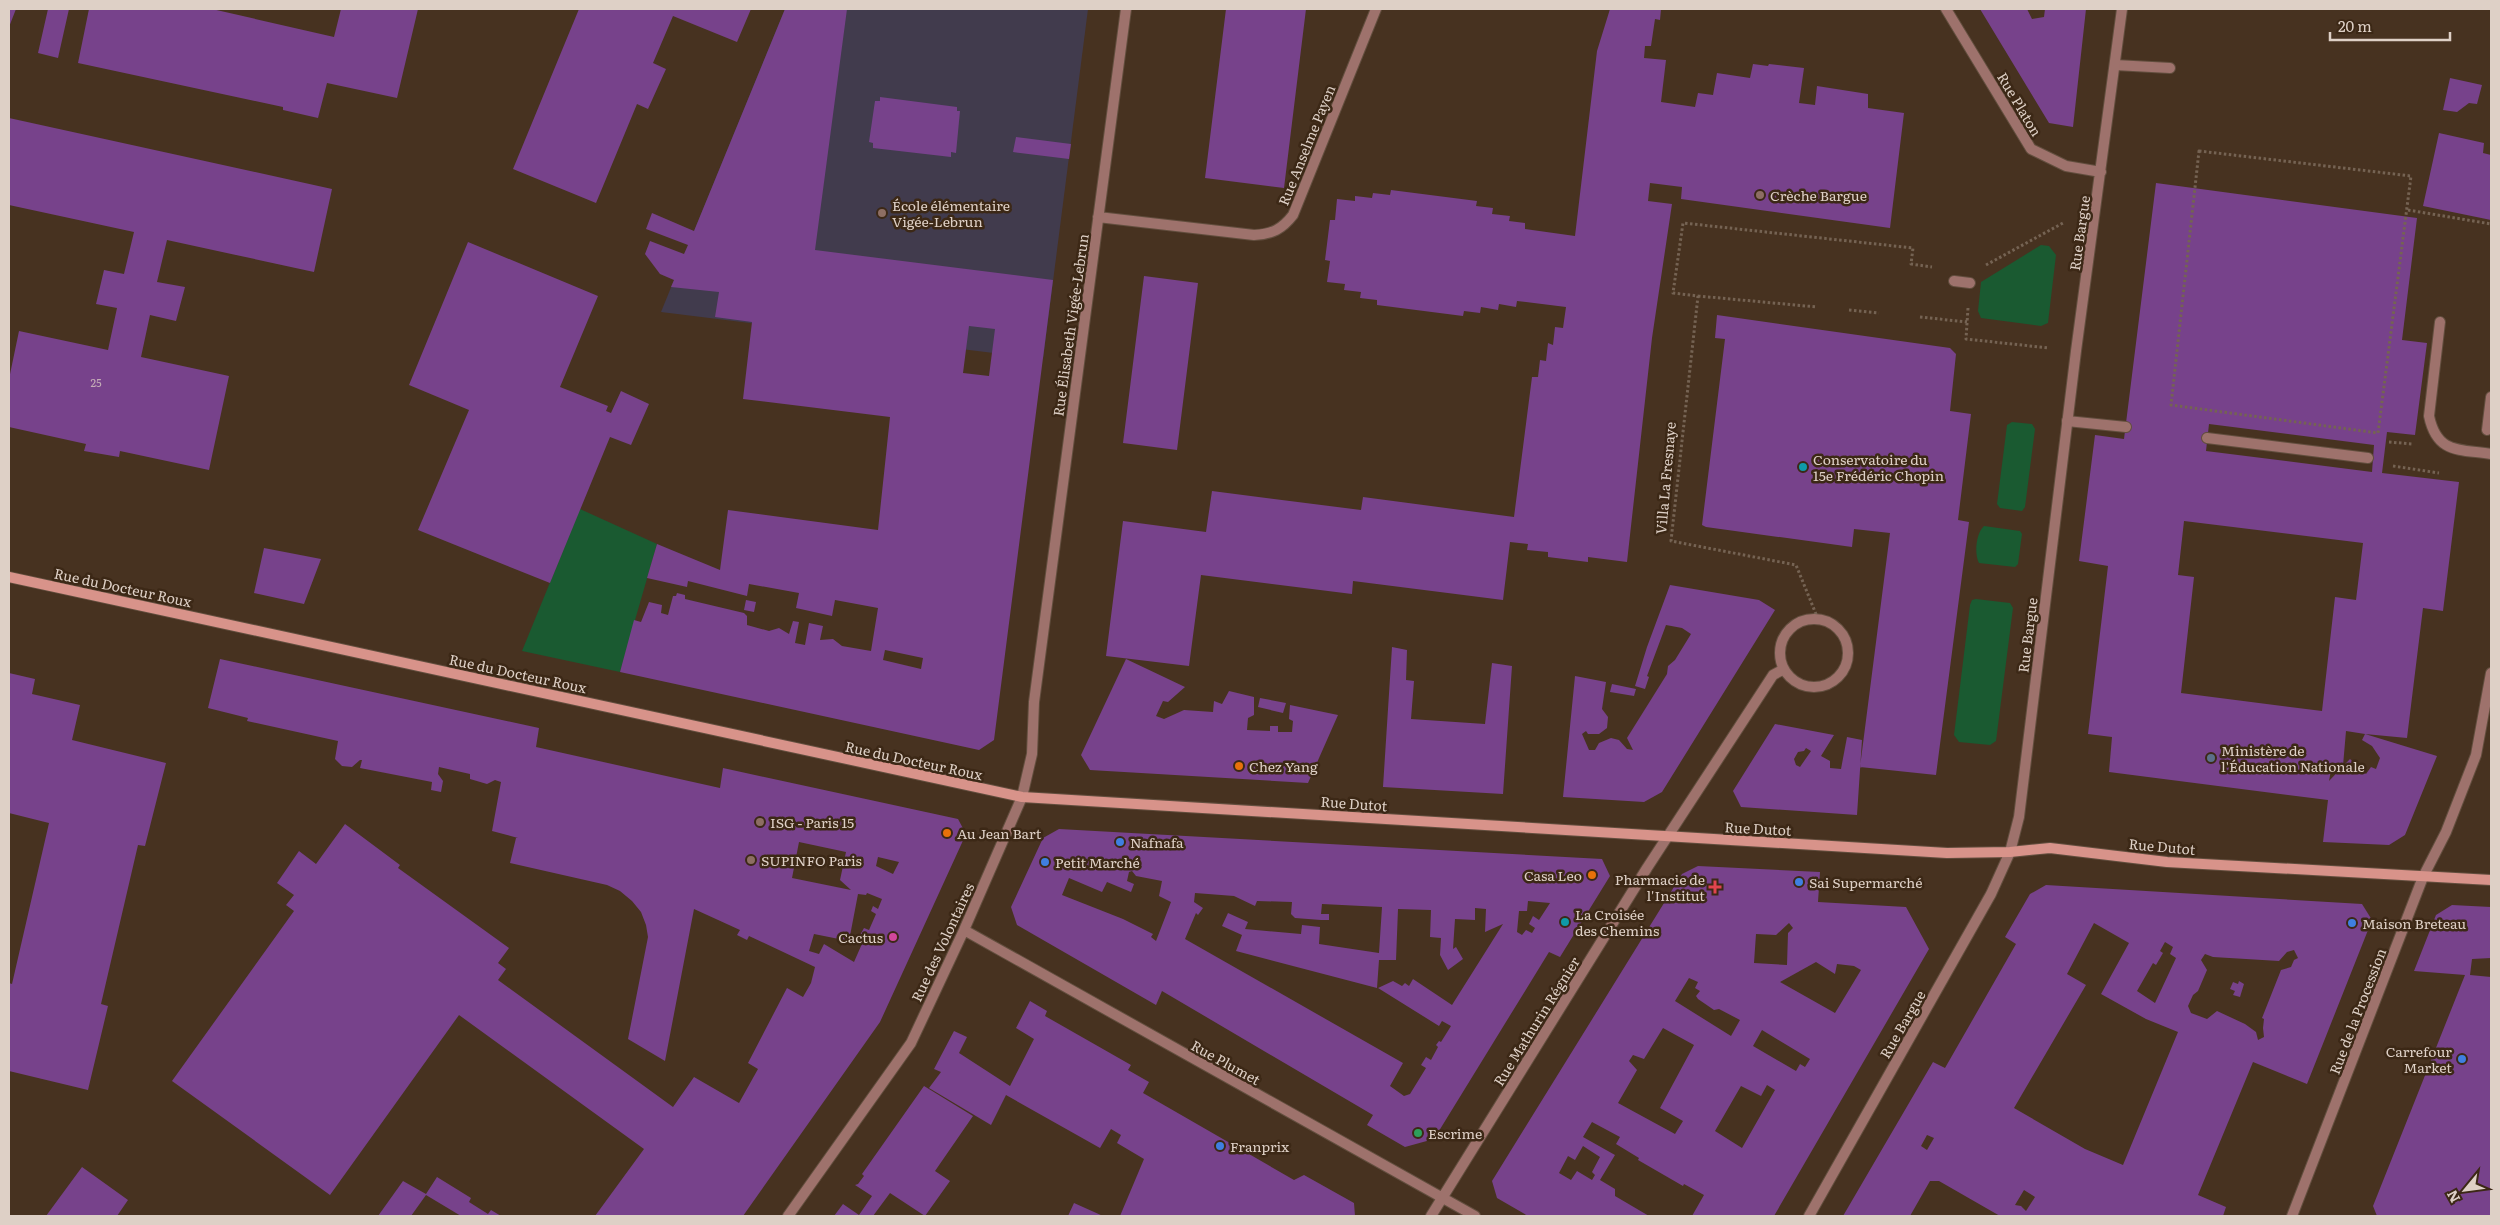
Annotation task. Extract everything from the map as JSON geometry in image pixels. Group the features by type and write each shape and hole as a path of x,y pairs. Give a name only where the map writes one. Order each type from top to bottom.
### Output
{"street":[{"name":"Rue Élisabeth Vigée-Lebrun","path":"1041,646 1126,9"},
{"name":"Rue Anselme Payen","path":"1098,217 1254,235 1266,234 1284,227 1293,215 1376,9"},
{"name":"Rue Platon","path":"1946,9 2032,149 2066,166 2101,172"},
{"name":"Rue Bargue","path":"1809,1216 1991,894 2010,852 2019,817 2067,421 2122,9"},
{"path":"2115,65 2170,68"},
{"path":"1954,281 1970,283"},
{"path":"2440,322 2429,416 2431,427 2446,447 2491,454"},
{"path":"2487,430 2491,397"},
{"path":"2067,421 2126,427"},
{"path":"2207,438 2368,458"},
{"name":"Rue du Docteur Roux","path":"9,577 1022,797"},
{"path":"1818,620 1829,623 1838,630 1845,640 1848,651 1847,662 1842,673 1834,681 1823,686 1800,685 1790,678 1780,659 1783,639 1797,624 1818,620"},
{"name":"Rue des Volontaires","path":"788,1216 911,1043 964,930 1022,797 1032,754 1034,702 1041,646"},
{"name":"Rue Mathurin Régnier","path":"1431,1216 1667,836 1772,675 1784,668"},
{"name":"Rue de la Procession","path":"2292,1216 2423,877 2446,832 2476,755 2491,673"},
{"name":"Rue Dutot","path":"1022,797 1947,853 2010,852 2050,848 2167,862 2491,880"},
{"name":"Rue Plumet","path":"964,930 1475,1216"}],"path":[{"path":"2200,150 2411,176 2408,210 2378,433 2171,405 2200,150"},
{"path":"2408,210 2491,224"},
{"path":"1817,238 1683,223 1673,293 1817,307"},
{"path":"1979,269 2063,223"},
{"name":"Villa La Fresnaye","path":"1698,296 1671,541 1796,565 1818,620"},
{"path":"1849,310 1879,313"},
{"path":"1920,317 1967,322"}],"shaded area":[{"name":"École élémentaire Vigée-Lebrun","path":"785,9 1088,9 1043,359 661,312"}],"green space":[{"path":"2041,245 2049,246 2056,255 2048,323 2041,326 1981,318 1978,311 1981,282"},
{"path":"2012,422 2032,424 2035,429 2025,507 2022,511 2000,508 1997,504 2007,425"},
{"path":"580,509 657,544 620,672 522,651"},
{"path":"1984,526 2020,531 2022,534 2018,564 2015,567 1979,563 1977,559 1977,544 1979,533"},
{"path":"1972,600 2010,603 2013,608 1996,741 1990,745 1959,742 1954,735 1970,605"}],"building":[{"path":"9,9 16,9 9,27"},
{"path":"48,9 69,9 58,58 38,53"},
{"path":"89,9 212,9 334,37 341,9 418,9 397,98 327,83 318,118 283,110 283,107 78,63"},
{"path":"579,9 751,9 737,42 673,16 653,63 666,69 648,109 637,104 596,203 513,169"},
{"path":"785,9 847,9 815,250 1053,280 994,740 979,750 620,672 634,620 641,622 649,602 662,605 661,613 668,615 673,596 676,596 677,593 685,595 685,599 744,613 747,616 747,625 769,631 779,628 789,634 793,621 799,622 795,643 805,645 809,623 823,626 820,640 833,639 842,646 871,651 878,608 835,600 832,616 796,608 799,593 749,584 747,596 688,581 687,587 647,578 657,544 720,570 728,510 878,530 890,417 743,399 752,322 715,317 719,292 671,287 674,280 660,274 645,254 650,241 684,254 688,245 646,229 652,213 694,231","holes":["969,326 995,329 989,376 963,373","885,650 923,658 921,669 883,660"]},
{"path":"1226,9 1306,9 1284,188 1205,178"},
{"path":"1610,9 1661,9 1660,20 1655,19 1651,46 1645,46 1644,58 1666,60 1661,102 1695,107 1698,93 1713,95 1717,73 1750,78 1753,64 1768,66 1769,64 1804,68 1799,103 1815,105 1817,86 1868,94 1868,108 1904,113 1890,228 1681,199 1682,187 1650,183 1648,201 1672,204 1652,338 1627,562 1588,557 1588,562 1548,557 1548,552 1527,550 1528,544 1510,542 1503,600 1353,581 1352,594 1201,575 1189,666 1106,656 1123,521 1206,532 1212,491 1361,510 1363,497 1514,517 1532,377 1538,377 1540,360 1546,361 1548,343 1553,345 1555,327 1563,328 1566,307 1517,301 1516,307 1499,304 1498,310 1481,307 1480,313 1464,311 1463,316 1377,305 1377,300 1360,298 1361,292 1344,290 1345,284 1327,282 1330,261 1325,260 1330,220 1335,220 1337,199 1355,201 1355,196 1372,198 1373,193 1390,195 1391,190 1477,201 1476,206 1493,208 1492,214 1510,216 1509,221 1525,223 1525,229 1575,236 1597,51"},
{"path":"1980,9 2027,9 2032,19 2044,17 2045,9 2086,9 2073,127 2049,123"},
{"path":"2450,78 2482,85 2477,104 2469,103 2457,112 2443,110"},
{"path":"880,97 957,107 957,111 960,111 956,153 951,152 951,157 873,148 873,143 869,142 875,101 880,101"},
{"path":"9,118 332,189 314,272 167,240 157,282 185,287 176,321 150,315 141,357 229,376 209,470 120,451 119,457 84,451 86,444 9,427 9,379 19,331 108,350 117,308 96,304 104,270 124,274 134,232 9,205"},
{"path":"2439,133 2484,143 2483,153 2491,155 2491,220 2423,206"},
{"path":"1016,137 1071,144 1069,159 1013,152"},
{"path":"2156,183 2417,218 2402,340 2427,343 2415,435 2387,432 2382,473 2459,482 2443,611 2423,608 2407,738 2365,734 2437,756 2405,835 2389,845 2323,842 2328,800 2109,772 2112,737 2088,734 2108,566 2079,561 2095,435 2124,439","holes":["2209,424 2374,445 2372,472 2206,451","2184,521 2363,543 2356,600 2335,597 2322,711 2181,693 2194,577 2178,575","2346,731 2365,734 2362,740 2372,746 2380,758 2376,769 2371,767 2366,774 2350,759 2329,781 2332,765 2343,766"]},
{"path":"468,242 598,296 560,387 608,406 606,411 611,413 621,391 649,404 631,445 610,437 550,583 418,530 469,410 409,385"},
{"path":"1144,276 1198,283 1177,450 1123,443"},
{"name":"Conservatoire du 15e Frédéric Chopin","path":"1717,315 1950,348 1956,354 1950,411 1971,414 1958,520 1969,522 1936,775 1860,767 1890,533 1854,529 1852,547 1702,525 1725,339 1715,338"},
{"path":"264,548 321,559 304,604 254,593"},
{"path":"1670,585 1759,600 1775,610 1662,792 1644,802 1563,797 1575,676 1606,682 1602,709 1608,717 1607,728 1599,734 1588,734 1586,731 1582,734 1589,750 1595,750 1599,743 1611,738 1619,740 1627,749 1633,750 1627,738 1667,674 1668,666 1675,660 1691,634 1682,628 1666,625 1647,676 1649,677 1645,689 1635,686"},
{"path":"746,600 756,602 754,612 744,610"},
{"path":"1392,647 1407,650 1406,680 1414,681 1411,719 1485,724 1492,663 1512,666 1503,794 1383,787"},
{"path":"220,659 539,728 536,747 720,788 723,768 958,819 966,834 880,1022 743,1216 595,1216 644,1149 459,1015 330,1195 172,1081 294,911 286,905 294,895 277,883 299,851 316,864 345,824 400,865 398,868 509,948 498,963 506,969 498,980 673,1107 694,1077 739,1103 758,1069 748,1063 787,988 803,997 811,983 815,967 749,936 747,940 737,935 740,930 694,909 665,1061 628,1039 648,937 641,912 620,891 607,885 510,863 516,838 518,838 492,831 501,782 495,780 487,784 470,779 470,774 439,767 438,774 443,781 441,792 431,790 432,782 360,768 362,760 352,767 342,766 335,759 338,741 247,721 248,718 208,708","holes":["799,842 846,852 840,880 851,890 792,878","878,857 899,862 893,874 876,866","867,893 882,899 878,909 873,906 871,911 876,914 869,930 864,928 860,935 865,937 854,962 824,944 819,954 809,951 814,934 849,941 858,894 866,895"]},
{"path":"1126,659 1185,687 1168,702 1163,701 1156,716 1164,719 1184,710 1213,712 1214,701 1222,704 1229,691 1254,697 1254,715 1248,718 1247,730 1270,731 1270,726 1278,726 1278,732 1292,732 1293,721 1289,719 1290,705 1338,715 1308,783 1090,770 1081,755"},
{"path":"9,673 35,679 32,694 80,705 72,740 166,763 145,846 138,845 101,1004 108,1006 88,1090 9,1071 9,983 12,984 49,823 9,813"},
{"path":"1612,684 1636,689 1634,696 1610,692"},
{"path":"1260,698 1286,703 1283,713 1258,707"},
{"path":"1775,724 1834,735 1821,756 1830,761 1830,768 1841,769 1847,737 1862,740 1857,815 1741,807 1733,791","holes":["1806,748 1811,751 1800,767 1796,765 1794,759 1798,752 1804,751"]},
{"path":"1059,829 1602,859 1610,876 1560,957 1549,952 1434,1139 1405,1147 1367,1125 1373,1115 1162,991 1156,1005 1017,925 1011,907 1043,838","holes":["1132,871 1136,876 1162,881 1159,896 1171,902 1156,941 1151,937 1153,934 1123,919 1062,895 1069,878 1102,892 1107,882 1131,892 1134,884 1127,881 1129,872","1195,893 1234,896 1255,906 1257,901 1292,902 1291,914 1295,918 1321,920 1329,920 1329,914 1321,914 1322,904 1382,907 1379,953 1319,944 1320,927 1302,925 1301,934 1245,929 1248,922 1228,913 1222,926 1242,935 1236,951 1377,988 1379,960 1396,960 1398,909 1431,910 1430,937 1441,938 1440,955 1448,970 1463,959 1456,947 1453,949 1455,919 1475,920 1475,908 1486,909 1485,932 1503,924 1452,1005 1413,979 1409,986 1405,983 1402,986 1393,981 1378,988 1439,1026 1442,1021 1451,1026 1441,1042 1439,1041 1436,1045 1438,1047 1431,1060 1426,1057 1421,1065 1426,1068 1410,1094 1404,1096 1390,1086 1403,1063 1185,939 1196,913 1198,915 1203,908 1194,902","1528,901 1550,903 1539,920 1533,916 1529,924 1535,928 1532,933 1526,930 1522,935 1517,932 1519,911 1527,911"]},
{"path":"1698,866 1820,872 1818,902 1906,907 1929,949 1774,1216 1692,1216 1704,1195 1684,1184 1683,1186 1638,1160 1639,1158 1616,1144 1620,1137 1592,1122 1583,1137 1615,1155 1600,1180 1615,1189 1615,1196 1649,1216 1528,1216 1497,1198 1492,1181 1682,874","holes":["1789,923 1793,928 1788,933 1787,965 1754,963 1756,934 1776,935","1816,962 1835,974 1837,964 1854,966 1861,970 1835,1013 1780,982","1689,978 1698,982 1695,988 1700,991 1696,996 1698,999 1714,1010 1719,1009 1740,1020 1731,1036 1675,1001","1663,1028 1694,1045 1660,1108 1683,1121 1675,1134 1618,1103 1637,1070 1629,1061 1633,1055 1644,1059","1762,1030 1810,1059 1805,1067 1800,1064 1796,1071 1753,1046","1767,1085 1775,1090 1742,1148 1715,1131 1741,1086 1761,1096","1583,1146 1600,1157 1592,1172 1595,1175 1592,1180 1577,1171 1571,1180 1559,1173 1568,1156 1575,1160"]},
{"path":"2046,885 2362,904 2372,920 2307,1084 2253,1062 2198,1195 2226,1207 2223,1216 2000,1216 1939,1181 1930,1181 1910,1216 1843,1216 1933,1062 1945,1068 2016,944 2005,937 2030,894","holes":["2094,923 2129,943 2101,994 2146,1019 2178,1032 2123,1165 2085,1149 2014,1108 2086,985 2067,974","2165,942 2173,947 2170,954 2176,958 2155,1003 2137,991 2153,963 2156,965 2163,953 2160,951","2294,950 2298,958 2294,960 2291,967 2281,970 2262,1018 2264,1019 2264,1037 2258,1040 2256,1032 2245,1024 2217,1011 2207,1019 2191,1013 2188,1006 2193,995 2198,991 2207,970 2201,960 2205,954 2213,957 2279,961 2287,952","1927,1135 1934,1138 1927,1150 1921,1146","2024,1190 2035,1197 2026,1211 2021,1206 2015,1205"]},
{"path":"2452,905 2491,907 2491,958 2472,959 2470,975 2491,977 2491,1216 2377,1216 2373,1206 2465,975 2414,971 2436,915"},
{"path":"2239,981 2244,984 2240,997 2233,995 2235,991 2230,989 2233,982 2238,984"},
{"path":"1030,1001 1047,1011 1045,1016 1131,1065 1128,1070 1149,1082 1143,1093 1294,1180 1304,1175 1354,1203 1355,1216 1120,1216 1144,1159 1117,1143 1121,1135 1111,1129 1100,1148 1006,1095 991,1125 929,1088 941,1072 934,1069 954,1031 967,1037 959,1053 1010,1086 1034,1039 1016,1028"},
{"path":"924,1086 973,1116 935,1171 950,1181 925,1216 890,1193 873,1216 834,1216 843,1204 859,1215 872,1196 855,1185 864,1176 862,1174"},
{"path":"82,1167 128,1200 117,1216 46,1216"},
{"path":"437,1177 471,1198 469,1202 488,1214 491,1210 501,1216 461,1216 426,1195 411,1216 378,1216 403,1181 426,1194"},
{"path":"1074,1203 1103,1216 1068,1216"}],"place":[{"name":"Crèche Bargue","path":"1760,195"},
{"name":"École élémentaire Vigée-Lebrun","path":"882,213"},
{"name":"Conservatoire du 15e Frédéric Chopin","path":"1803,467"},
{"name":"Ministère de l'Éducation Nationale","path":"2211,758"},
{"name":"Chez Yang","path":"1239,766"},
{"name":"ISG - Paris 15","path":"760,822"},
{"name":"Au Jean Bart","path":"947,833"},
{"name":"Nafnafa","path":"1120,842"},
{"name":"SUPINFO Paris","path":"751,860"},
{"name":"Petit Marché","path":"1045,862"},
{"name":"Casa Leo","path":"1592,875"},
{"name":"Sai Supermarché","path":"1799,882"},
{"name":"Pharmacie de l'Institut","path":"1715,887"},
{"name":"La Croisée des Chemins","path":"1565,922"},
{"name":"Maison Breteau","path":"2352,923"},
{"name":"Cactus","path":"893,937"},
{"name":"Carrefour Market","path":"2462,1059"},
{"name":"Escrime","path":"1418,1133"},
{"name":"Franprix","path":"1220,1146"}]}
